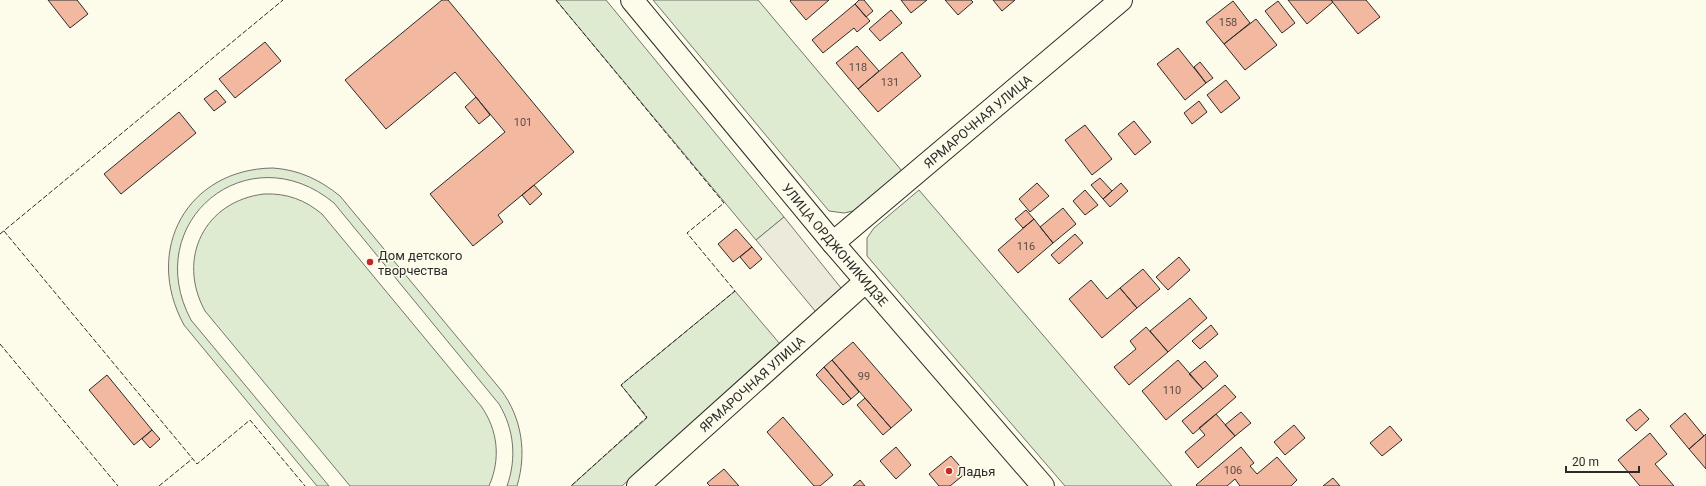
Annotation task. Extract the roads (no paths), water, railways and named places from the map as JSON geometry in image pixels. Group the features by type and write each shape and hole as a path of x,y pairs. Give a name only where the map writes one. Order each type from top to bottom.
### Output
{"street":[{"name":"УЛИЦА ОРДЖОНИКИДЗЕ","path":"632,0 833,242 1043,486"},
{"name":"ЯРМАРОЧНАЯ УЛИЦА","path":"833,242 1121,0"},
{"name":"ЯРМАРОЧНАЯ УЛИЦА","path":"638,486 866,281"}],"place":[{"name":"Дом детского творчества","path":"370,262"},
{"name":"Ладья","path":"949,471"}]}
